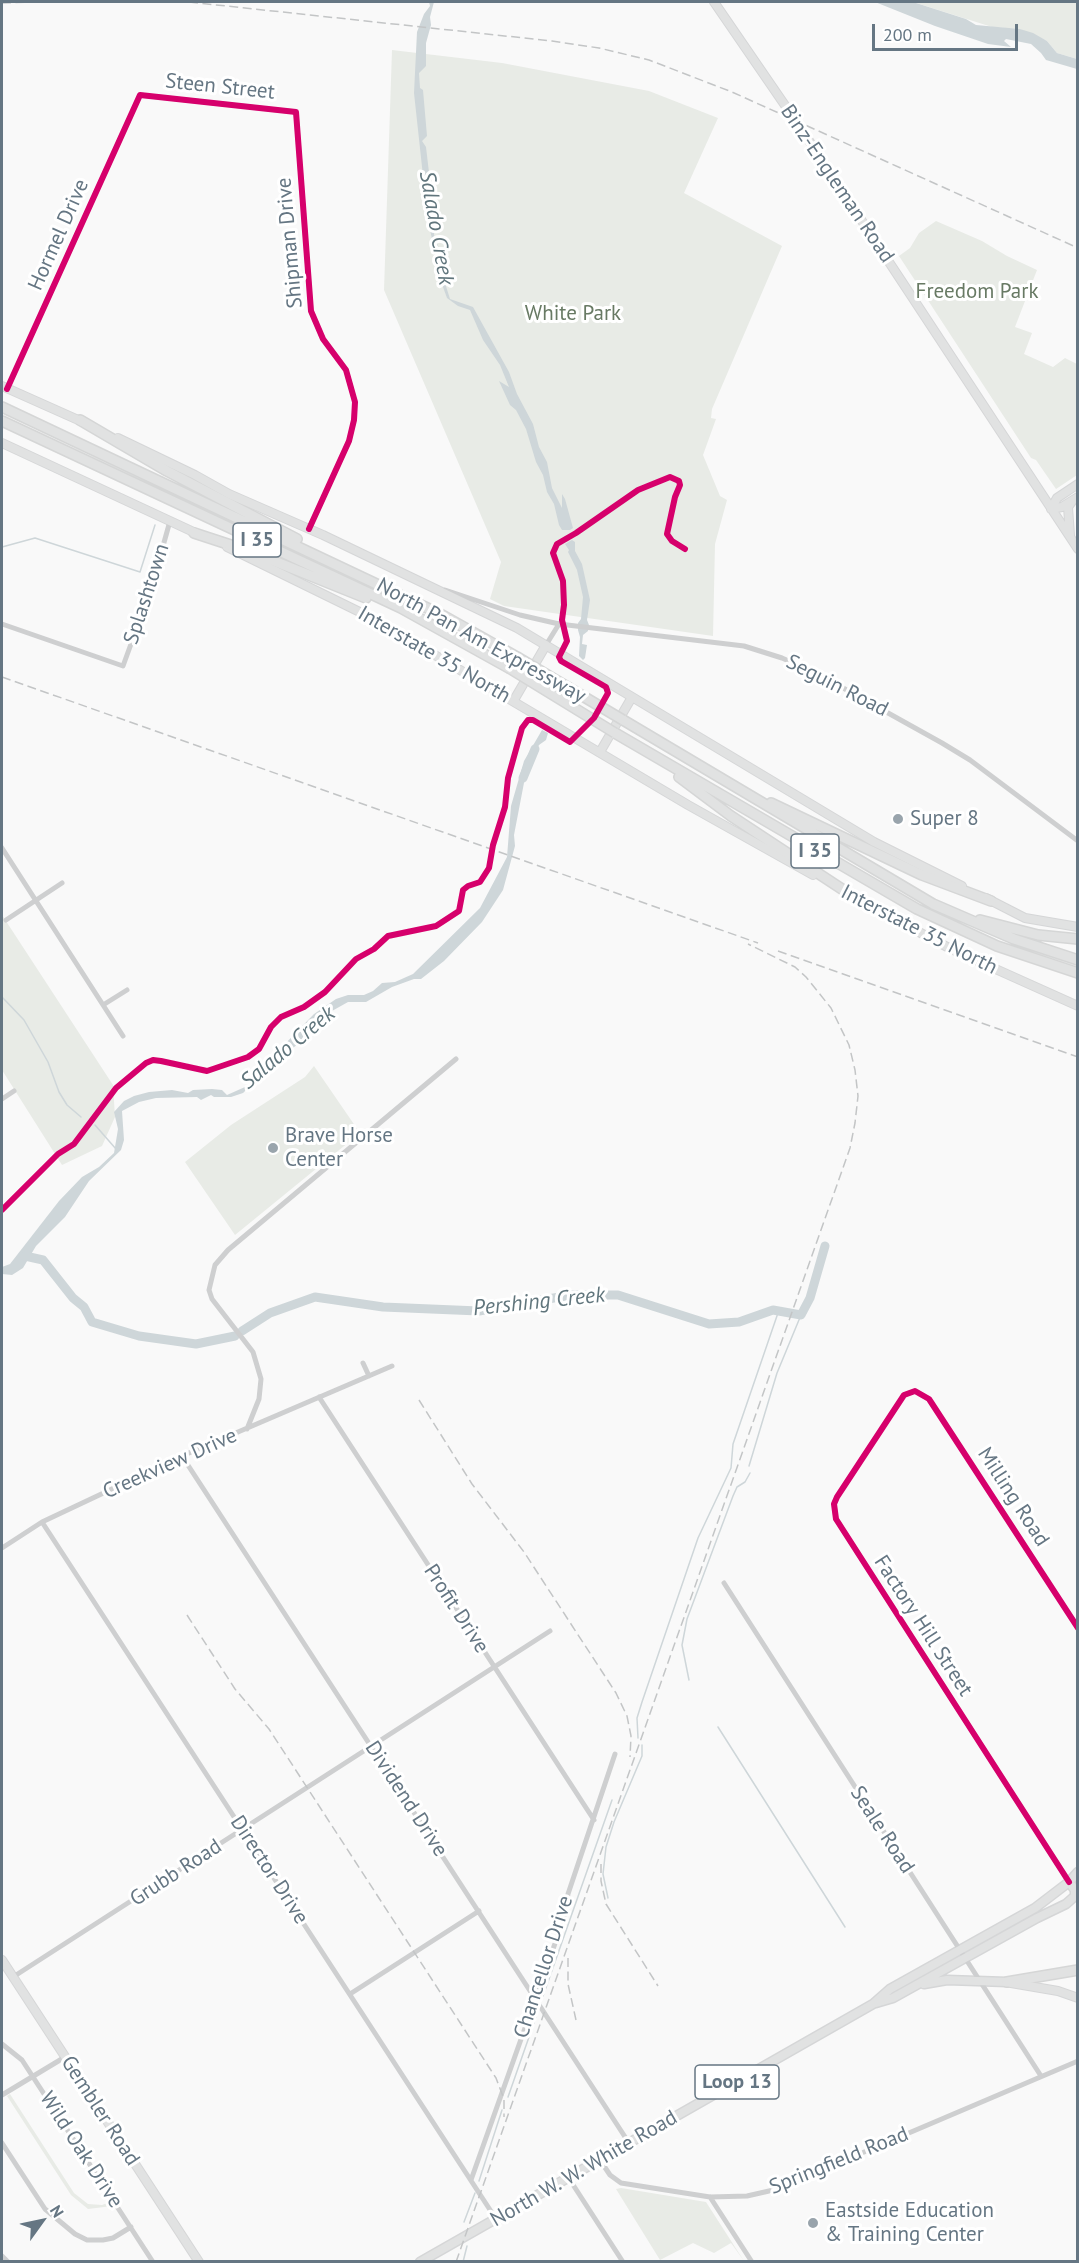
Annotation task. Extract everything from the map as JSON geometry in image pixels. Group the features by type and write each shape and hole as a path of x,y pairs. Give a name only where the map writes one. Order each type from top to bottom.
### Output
{"highway":[{"name":"North Pan Am Expressway","path":"2,407 442,615 517,657 933,904 965,920 1077,960"},
{"path":"80,420 147,460 247,511 348,569"},
{"name":"North Pan Am Expressway","path":"2,421 401,608 509,668 615,733 909,905 972,936 1077,974"},
{"path":"195,532 249,551 435,626"},
{"path":"639,747 730,816 851,896"},
{"path":"742,792 770,802 922,875 991,901"},
{"path":"965,920 979,920 1038,935 1077,939"},
{"path":"1058,968 1077,980"},
{"name":"Loop 13","path":"1006,1982 1077,1970"}],"main road":[{"name":"Binz-Engleman Road","path":"714,2 804,133 1077,549"},
{"path":"4,387 80,420 195,475 229,494 477,608 546,645 874,842 991,901 1025,918 1077,927"},
{"name":"Interstate 35 North","path":"2,443 298,580 374,619 688,805 851,896 951,949 1077,1006"},
{"path":"1051,508 1057,498 1077,484"},
{"path":"1051,508 1062,507 1075,498"},
{"path":"1071,539 1067,518 1068,507 1075,498"},
{"path":"514,700 546,645"},
{"path":"600,752 632,697"},
{"name":"North W. W. White Road","path":"873,2004 893,1998 915,1986 962,1953 1035,1908 1070,1882 1077,1872"},
{"name":"North W. W. White Road","path":"420,2262 873,2004 890,1989 1071,1901 1075,1893 1070,1882"},
{"name":"Gembler Road","path":"2,1960 198,2262"},
{"name":"North W. W. White Road","path":"915,1986 947,1980 1006,1982"},
{"path":"1006,1982 1058,1991 1077,1998"}],"street":[{"name":"Steen Street","path":"140,95 296,112"},
{"name":"Hormel Drive","path":"4,387 140,95"},
{"name":"Shipman Drive","path":"296,112 311,311 323,339 346,370 355,402 349,441 309,529"},
{"name":"Splashtown","path":"2,624 123,666 151,588 170,521"},
{"name":"Seguin Road","path":"422,582 520,615 559,624 744,646 782,658 804,667 970,760 1077,841"},
{"path":"546,645 559,624"},
{"path":"2,848 123,1036"},
{"path":"6,920 63,883"},
{"path":"103,1005 127,990"},
{"name":"Creekview Drive","path":"2,1548 42,1522 182,1456 247,1429 259,1399 261,1379 253,1352 212,1299 209,1290 215,1265 228,1250 456,1059"},
{"path":"2,1099 14,1091"},
{"path":"363,1363 369,1376"},
{"path":"247,1429 392,1366"},
{"name":"Milling Road","path":"915,1391 929,1399 1077,1628"},
{"name":"Factory Hill Street","path":"915,1391 900,1398 837,1497 834,1504 836,1520 1070,1882"},
{"name":"Profit Drive","path":"319,1397 594,1820"},
{"name":"Dividend Drive","path":"182,1456 630,2143"},
{"name":"Director Drive","path":"42,1522 496,2218"},
{"name":"Seale Road","path":"724,1583 1041,2076"},
{"name":"Grubb Road","path":"13,1977 550,1631"},
{"name":"Chancellor Drive","path":"471,2180 563,1921 568,1894 615,1754"},
{"path":"350,1994 479,1911"},
{"name":"Wild Oak Drive","path":"2,2044 19,2056 153,2262"},
{"path":"2,2095 65,2057"},
{"name":"Springfield Road","path":"600,2160 610,2175 621,2183 710,2197 747,2196 769,2191 1077,2061"},
{"path":"2,2143 45,2209 75,2234 87,2240 103,2240 113,2238 131,2227"},
{"path":"568,2177 623,2262"},
{"path":"710,2197 752,2262"},
{"path":"2,2256 8,2262"}],"green space":[{"path":"913,2 1077,2 1077,59 1057,53 1047,41 1020,29 992,27"},
{"name":"White Park","path":"392,50 502,63 649,91 718,118 684,193 782,246 712,409 711,418 716,419 703,455 720,496 727,500 715,544 713,636 504,606 490,599 501,562 384,290"},
{"name":"Freedom Park","path":"936,221 982,241 1037,270 1015,327 1032,333 1024,354 1053,367 1065,358 1077,364 1077,475 1056,489 1036,460 1031,458 899,256 910,248 919,233"},
{"path":"2,915 113,1085 115,1117 102,1146 62,1165 2,1070"},
{"name":"Brave Horse Center","path":"314,1066 360,1133 235,1235 185,1162 231,1125 305,1077"},
{"path":"10,2094 74,2193 88,2204 102,2205 110,2202 112,2206 88,2209 71,2195 7,2096"},
{"path":"616,2189 706,2202 744,2261 731,2243 714,2253 693,2243 660,2260"}],"water":[{"path":"429,2 434,2 426,43 426,66 419,73 420,88 423,90 427,136 422,141 426,147 430,181 435,199 429,208 434,222 434,235 445,265 447,277 445,283 450,299 473,307 509,372 517,394 533,424 539,447 547,462 552,488 562,508 562,494 565,499 573,528 570,530 562,530 559,525 554,504 547,492 526,429 516,410 510,405 499,381 509,387 500,365 483,340 470,310 458,306 447,298 439,276 422,187 423,176 414,93 417,32 430,6"},
{"path":"875,2 913,2 966,19 976,25 1020,29 1033,33 1047,41 1057,53 1077,59 1077,69 1046,60 1031,44 1006,39 1004,41 1011,47 988,44"},
{"path":"572,540 575,542 575,551 582,564 590,600 588,631 583,635 582,644 587,645 583,660 579,656 578,623 581,619 583,597 577,570 565,544"},
{"path":"542,730 548,733 546,740 539,745 528,762 514,835 515,846 503,890 482,922 444,961 421,979 414,979 392,987 366,1002 348,1002 332,1011 307,1037 275,1062 243,1093 231,1097 211,1095 201,1100 197,1097 156,1098 139,1102 122,1111 124,1140 121,1150 89,1181 65,1217 36,1246 23,1268 12,1275 2,1274 2,1267 10,1264 59,1201 82,1177 99,1167 114,1153 118,1129 114,1112 124,1101 149,1092 172,1090 188,1093 193,1090 212,1089 222,1090 227,1095 250,1085 253,1070 282,1047 314,1014 336,999 348,995 364,995 382,983 395,982 413,974 480,908 507,857 511,806 524,761"}],"waterway":[{"path":"2,547 35,538 140,572 155,525"},
{"name":"Salado Creek","path":"523,778 535,749"},
{"path":"2,997 24,1020 48,1062 59,1092 67,1105 81,1117"},
{"path":"95,1125 116,1149"},
{"name":"Pershing Creek","path":"242,1331 270,1313 315,1297 383,1307 479,1311 571,1295 618,1295 709,1324 739,1322 773,1310 801,1315 810,1298 825,1246"},
{"name":"Pershing Creek","path":"25,1256 43,1260 73,1298 84,1307 92,1322 139,1336 196,1344 235,1336"},
{"path":"638,1738 637,1718 642,1702 698,1538 731,1468 733,1444 779,1310"},
{"path":"749,1466 777,1373 801,1315"},
{"path":"689,1680 682,1645 687,1619 733,1496 737,1487 745,1482 750,1473"},
{"path":"718,1727 845,1927"},
{"path":"608,1898 603,1874 606,1847 642,1756 642,1745"},
{"path":"543,1996 612,1800"},
{"path":"508,2097 536,2017"},
{"path":"479,2181 502,2110"},
{"path":"464,2222 475,2193"},
{"path":"463,2262 467,2246"}],"railway":[{"path":"2,3 36,2"},
{"path":"189,2 552,41 599,48 649,60 732,92 1078,248"},
{"path":"2,677 758,943"},
{"path":"456,2262 850,1148 858,1096 855,1070 849,1045 831,1008 795,967 748,944"},
{"path":"778,951 1078,1057"},
{"path":"419,1400 472,1484 524,1552 616,1693 627,1716 631,1736 630,1757"},
{"path":"187,1615 235,1689 269,1729 496,2078 504,2099 504,2117"},
{"path":"601,1864 601,1881 606,1904 658,1986"},
{"path":"568,1958 568,1984 576,2020"}],"cycle path":[{"path":"7,389 140,95 296,112 311,311 323,339 346,370 355,402 349,441 309,529"},
{"path":"2,1210 58,1154 74,1144 116,1088 146,1063 153,1060 161,1061 207,1071 248,1057 259,1049 271,1027 281,1017 304,1007 325,992 356,959 374,949 388,936 436,926 459,911 463,890 480,882 489,868 493,845 505,807 508,778 522,728 528,720 533,720 570,742 594,718 608,693 606,687 561,661 559,657 567,641 562,620 563,581 553,553 557,544 638,490 670,477 679,481 680,485 667,534 672,541 685,549"},
{"path":"1069,1882 836,1519 834,1504 837,1497 904,1395 915,1391 929,1399 1078,1628"}],"place":[{"name":"Super 8","path":"898,819"},
{"name":"Brave Horse Center","path":"273,1148"},
{"name":"Eastside Education & Training Center","path":"813,2223"}]}
